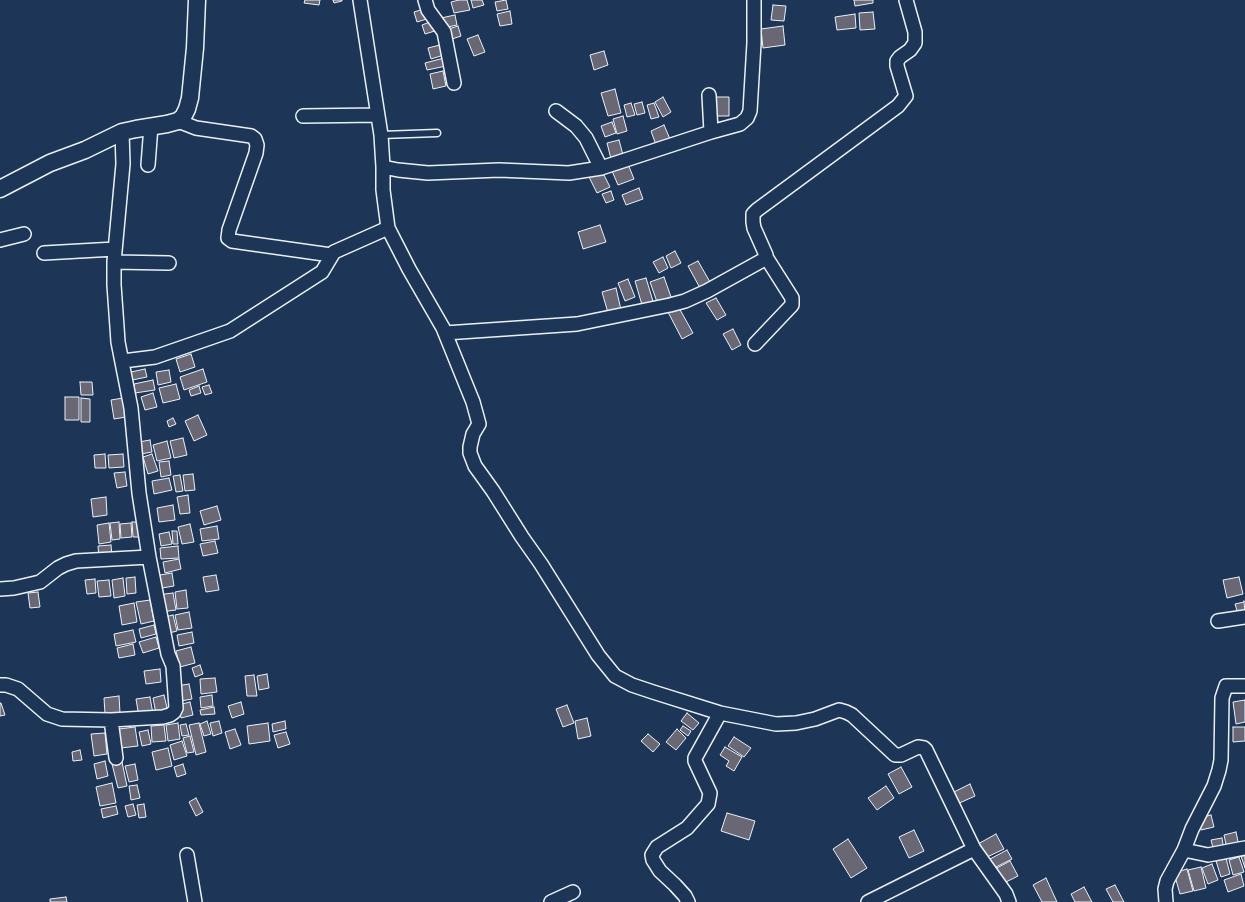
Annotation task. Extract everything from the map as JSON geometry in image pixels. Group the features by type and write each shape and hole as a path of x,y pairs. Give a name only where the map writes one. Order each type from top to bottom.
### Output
{"street":[{"path":"0,189 50,163 92,147 122,132 168,124 178,120 185,114 190,98 195,48 197,0"},
{"path":"360,0 381,135 383,190 388,228 408,269 445,334 473,402 479,422 478,427 473,434 470,453 475,466 541,564 567,607 609,670 615,676 632,685 672,699 720,714 776,724 796,723 815,719 839,710 852,715 895,755 901,755 918,747 924,748 974,849 1006,894 1009,902"},
{"path":"425,0 428,10 444,32 454,83"},
{"path":"383,167 428,173 499,170 569,173 600,168 740,124 750,114 754,43 754,0"},
{"path":"755,344 792,305 792,298 766,258 754,228 753,214 898,106 906,96 896,66 900,57 910,50 915,43 915,32 906,0"},
{"path":"709,95 711,132"},
{"path":"556,111 576,126 586,138 600,168"},
{"path":"303,116 378,115"},
{"path":"178,120 196,128 251,136 255,139 257,145 256,153 229,230 228,238 232,241 331,256"},
{"path":"148,165 151,126"},
{"path":"0,685 6,685 18,689 40,709 54,718 70,720 111,720 163,717 170,715 176,708 173,666 168,654 149,557 139,493 131,408 118,342 114,285 114,256 122,164 122,132"},
{"path":"122,361 155,357 221,335 234,329 322,272 334,252 388,228"},
{"path":"0,240 24,234"},
{"path":"44,253 114,256 169,263"},
{"path":"445,334 577,324 670,305 685,301 707,291 766,258"},
{"path":"0,590 40,582 58,568 76,561 149,557"},
{"path":"1218,621 1245,618"},
{"path":"1166,902 1165,889 1167,881 1184,850 1192,829 1214,786 1219,770 1221,760 1222,698 1226,686 1245,686"},
{"path":"688,902 685,896 660,871 653,860 652,855 658,847 687,828 708,804 710,794 695,758 720,714"},
{"path":"111,720 116,758"},
{"path":"1184,850 1208,855 1245,848"},
{"path":"868,902 974,849"},
{"path":"187,855 195,902"},
{"path":"551,902 573,892"}],"lane":[{"path":"381,135 437,133"}],"building":[{"path":"305,0 320,0 319,5 304,3"},
{"path":"333,0 342,0 342,1 334,3"},
{"path":"467,0 470,10 454,13 451,2"},
{"path":"471,0 482,0 484,5 473,8"},
{"path":"506,0 508,9 497,11 495,2"},
{"path":"854,0 873,0 873,3 855,6"},
{"path":"773,5 786,6 784,21 771,20"},
{"path":"427,8 430,18 417,22 414,12"},
{"path":"510,11 512,24 500,26 497,14"},
{"path":"873,12 875,29 860,30 859,13"},
{"path":"855,14 856,28 837,30 835,17"},
{"path":"455,15 457,25 443,28 441,18"},
{"path":"435,20 438,30 425,34 422,25"},
{"path":"458,26 461,36 449,40 446,30"},
{"path":"783,26 785,45 763,48 761,29"},
{"path":"478,35 485,52 474,56 467,39"},
{"path":"444,44 447,54 431,59 428,48"},
{"path":"604,51 608,65 594,70 590,55"},
{"path":"444,58 446,66 427,70 425,63"},
{"path":"443,71 446,86 433,89 430,74"},
{"path":"615,89 621,113 608,116 601,93"},
{"path":"663,97 671,112 663,117 655,102"},
{"path":"714,97 729,97 729,116 713,116"},
{"path":"642,102 645,113 637,115 634,104"},
{"path":"631,103 635,115 627,117 624,105"},
{"path":"654,103 659,117 651,119 647,105"},
{"path":"623,116 627,131 617,134 613,119"},
{"path":"612,122 616,133 605,137 601,126"},
{"path":"664,125 670,139 656,145 651,131"},
{"path":"619,140 623,155 611,159 607,143"},
{"path":"628,164 634,179 618,185 612,171"},
{"path":"602,171 610,187 597,193 589,177"},
{"path":"639,188 643,199 626,205 622,195"},
{"path":"611,191 614,200 606,203 602,194"},
{"path":"600,225 606,242 583,249 578,232"},
{"path":"675,251 681,263 671,268 666,256"},
{"path":"663,257 668,268 659,273 653,262"},
{"path":"698,261 710,282 700,288 688,266"},
{"path":"664,277 671,297 657,302 650,282"},
{"path":"646,278 653,301 642,305 635,281"},
{"path":"628,279 635,297 625,301 618,283"},
{"path":"616,288 621,310 608,313 602,292"},
{"path":"716,298 726,315 717,320 706,303"},
{"path":"678,306 693,333 682,339 668,312"},
{"path":"733,329 741,345 732,350 723,334"},
{"path":"191,354 195,367 180,372 176,359"},
{"path":"145,369 147,377 132,380 131,372"},
{"path":"203,369 207,382 184,390 180,377"},
{"path":"169,370 171,382 158,385 156,372"},
{"path":"153,380 155,390 135,393 134,384"},
{"path":"80,382 92,382 93,395 81,395"},
{"path":"176,384 180,399 163,403 159,388"},
{"path":"209,385 212,393 205,395 202,387"},
{"path":"199,386 201,393 191,396 189,390"},
{"path":"153,393 157,407 145,410 141,397"},
{"path":"65,397 79,397 79,420 65,420"},
{"path":"81,398 90,399 90,422 81,422"},
{"path":"123,398 126,417 114,419 111,400"},
{"path":"198,415 207,435 194,441 185,421"},
{"path":"173,418 176,424 169,427 167,421"},
{"path":"183,438 187,455 174,458 170,441"},
{"path":"150,440 152,452 141,454 139,442"},
{"path":"167,441 171,458 157,461 153,445"},
{"path":"105,454 106,468 95,468 94,455"},
{"path":"123,454 124,467 109,468 108,455"},
{"path":"152,454 158,471 148,474 143,457"},
{"path":"169,461 171,475 161,477 159,462"},
{"path":"125,472 127,486 117,488 114,473"},
{"path":"193,474 195,490 185,491 183,475"},
{"path":"180,475 183,491 176,492 173,476"},
{"path":"169,478 172,490 154,494 152,481"},
{"path":"188,495 190,513 180,514 177,497"},
{"path":"106,497 107,515 93,517 91,499"},
{"path":"173,505 175,520 159,522 157,508"},
{"path":"217,506 221,520 204,525 200,511"},
{"path":"119,522 120,539 112,540 110,523"},
{"path":"132,522 138,522 139,537 133,537"},
{"path":"109,523 111,542 99,544 97,525"},
{"path":"131,523 132,537 121,538 120,524"},
{"path":"190,524 194,542 182,544 178,527"},
{"path":"217,526 219,539 202,541 200,529"},
{"path":"172,531 177,531 178,544 173,544"},
{"path":"169,532 172,544 161,546 159,534"},
{"path":"215,541 218,553 203,556 200,544"},
{"path":"111,545 112,556 99,557 98,546"},
{"path":"178,546 179,558 161,559 160,548"},
{"path":"179,559 181,569 165,573 163,562"},
{"path":"172,573 174,586 162,588 160,575"},
{"path":"216,575 219,590 206,592 203,577"},
{"path":"135,577 136,593 127,594 126,578"},
{"path":"1239,577 1243,594 1227,598 1223,580"},
{"path":"123,578 125,596 114,598 112,580"},
{"path":"95,579 96,593 87,594 85,580"},
{"path":"109,580 111,596 99,597 97,581"},
{"path":"186,590 188,608 177,609 175,592"},
{"path":"38,592 40,607 30,608 28,593"},
{"path":"173,593 176,610 160,612 157,595"},
{"path":"150,600 154,621 141,624 136,602"},
{"path":"1244,601 1245,616 1239,617 1235,604"},
{"path":"134,603 137,622 122,625 119,606"},
{"path":"189,612 192,628 178,630 175,615"},
{"path":"173,615 177,631 165,634 161,618"},
{"path":"154,625 156,634 141,638 139,629"},
{"path":"133,630 136,642 116,646 114,634"},
{"path":"192,632 194,643 179,646 177,635"},
{"path":"156,637 159,648 143,653 139,642"},
{"path":"133,644 135,655 119,658 117,648"},
{"path":"191,647 195,663 180,667 176,651"},
{"path":"200,665 203,674 195,677 192,668"},
{"path":"160,669 161,682 146,684 144,671"},
{"path":"267,674 269,688 259,690 257,676"},
{"path":"254,675 257,696 247,696 245,676"},
{"path":"215,678 217,692 201,694 200,679"},
{"path":"189,684 192,699 181,701 177,686"},
{"path":"164,695 168,712 156,714 153,698"},
{"path":"212,695 213,706 201,708 200,697"},
{"path":"119,696 120,713 105,714 104,698"},
{"path":"150,697 153,714 139,717 136,699"},
{"path":"1245,700 1245,722 1236,724 1233,702"},
{"path":"190,702 193,715 181,718 178,705"},
{"path":"241,702 244,714 232,718 228,706"},
{"path":"0,703 5,715 0,716"},
{"path":"567,705 574,723 563,727 556,709"},
{"path":"214,707 215,714 201,715 200,710"},
{"path":"687,713 699,723 693,730 681,721"},
{"path":"587,718 591,736 578,739 575,721"},
{"path":"207,721 211,734 204,736 200,724"},
{"path":"219,721 222,733 213,736 210,723"},
{"path":"285,721 286,729 273,732 272,724"},
{"path":"178,723 180,739 168,741 166,725"},
{"path":"199,723 206,752 196,755 189,725"},
{"path":"268,723 270,741 249,744 247,726"},
{"path":"186,724 189,735 182,736 180,725"},
{"path":"164,725 166,741 152,742 151,726"},
{"path":"683,726 691,731 688,736 680,730"},
{"path":"135,727 138,746 121,748 119,729"},
{"path":"1233,727 1245,727 1245,741 1233,742"},
{"path":"235,729 241,745 230,749 225,732"},
{"path":"677,729 686,738 676,750 666,742"},
{"path":"148,730 151,744 142,746 139,732"},
{"path":"286,732 290,744 278,748 274,735"},
{"path":"105,733 107,754 94,756 91,734"},
{"path":"648,734 660,744 653,752 641,741"},
{"path":"190,736 194,752 187,753 183,738"},
{"path":"734,737 751,748 744,757 728,746"},
{"path":"182,741 187,756 174,760 170,745"},
{"path":"725,747 742,757 734,771 726,766 729,761 720,755"},
{"path":"168,748 172,766 156,770 152,752"},
{"path":"80,750 82,760 73,761 72,752"},
{"path":"105,761 108,776 97,779 94,764"},
{"path":"122,762 127,786 118,788 112,764"},
{"path":"135,764 138,780 129,782 125,766"},
{"path":"183,764 186,774 177,777 174,767"},
{"path":"901,767 912,787 899,794 888,774"},
{"path":"112,783 116,803 100,806 96,787"},
{"path":"970,784 975,796 955,805 950,794"},
{"path":"137,785 140,798 131,800 129,786"},
{"path":"886,786 894,798 877,810 868,798"},
{"path":"196,798 203,812 196,816 189,802"},
{"path":"133,804 136,815 128,817 125,806"},
{"path":"144,804 146,817 139,818 137,805"},
{"path":"116,806 118,814 103,818 101,809"},
{"path":"727,813 755,821 749,840 721,831"},
{"path":"1211,815 1214,827 1201,830 1199,818"},
{"path":"914,830 924,851 909,858 899,837"},
{"path":"1236,832 1239,846 1227,849 1224,835"},
{"path":"996,834 1004,849 985,858 978,844"},
{"path":"1222,838 1224,850 1214,852 1211,840"},
{"path":"848,839 867,868 851,878 833,849"},
{"path":"1007,850 1012,859 994,868 990,859"},
{"path":"1245,855 1245,868 1241,856"},
{"path":"1239,857 1244,872 1233,875 1229,860"},
{"path":"1226,858 1230,874 1221,877 1216,861"},
{"path":"1010,861 1018,876 1002,884 995,869"},
{"path":"1212,864 1218,880 1208,884 1202,868"},
{"path":"1201,867 1206,888 1194,891 1188,870"},
{"path":"1187,869 1193,891 1180,894 1174,873"},
{"path":"1241,874 1244,886 1228,892 1224,880"},
{"path":"1046,878 1057,902 1042,902 1033,885"},
{"path":"1115,885 1124,902 1113,902 1106,889"},
{"path":"1084,887 1092,902 1075,902 1071,894"},
{"path":"66,897 67,902 50,902 50,899"}]}
